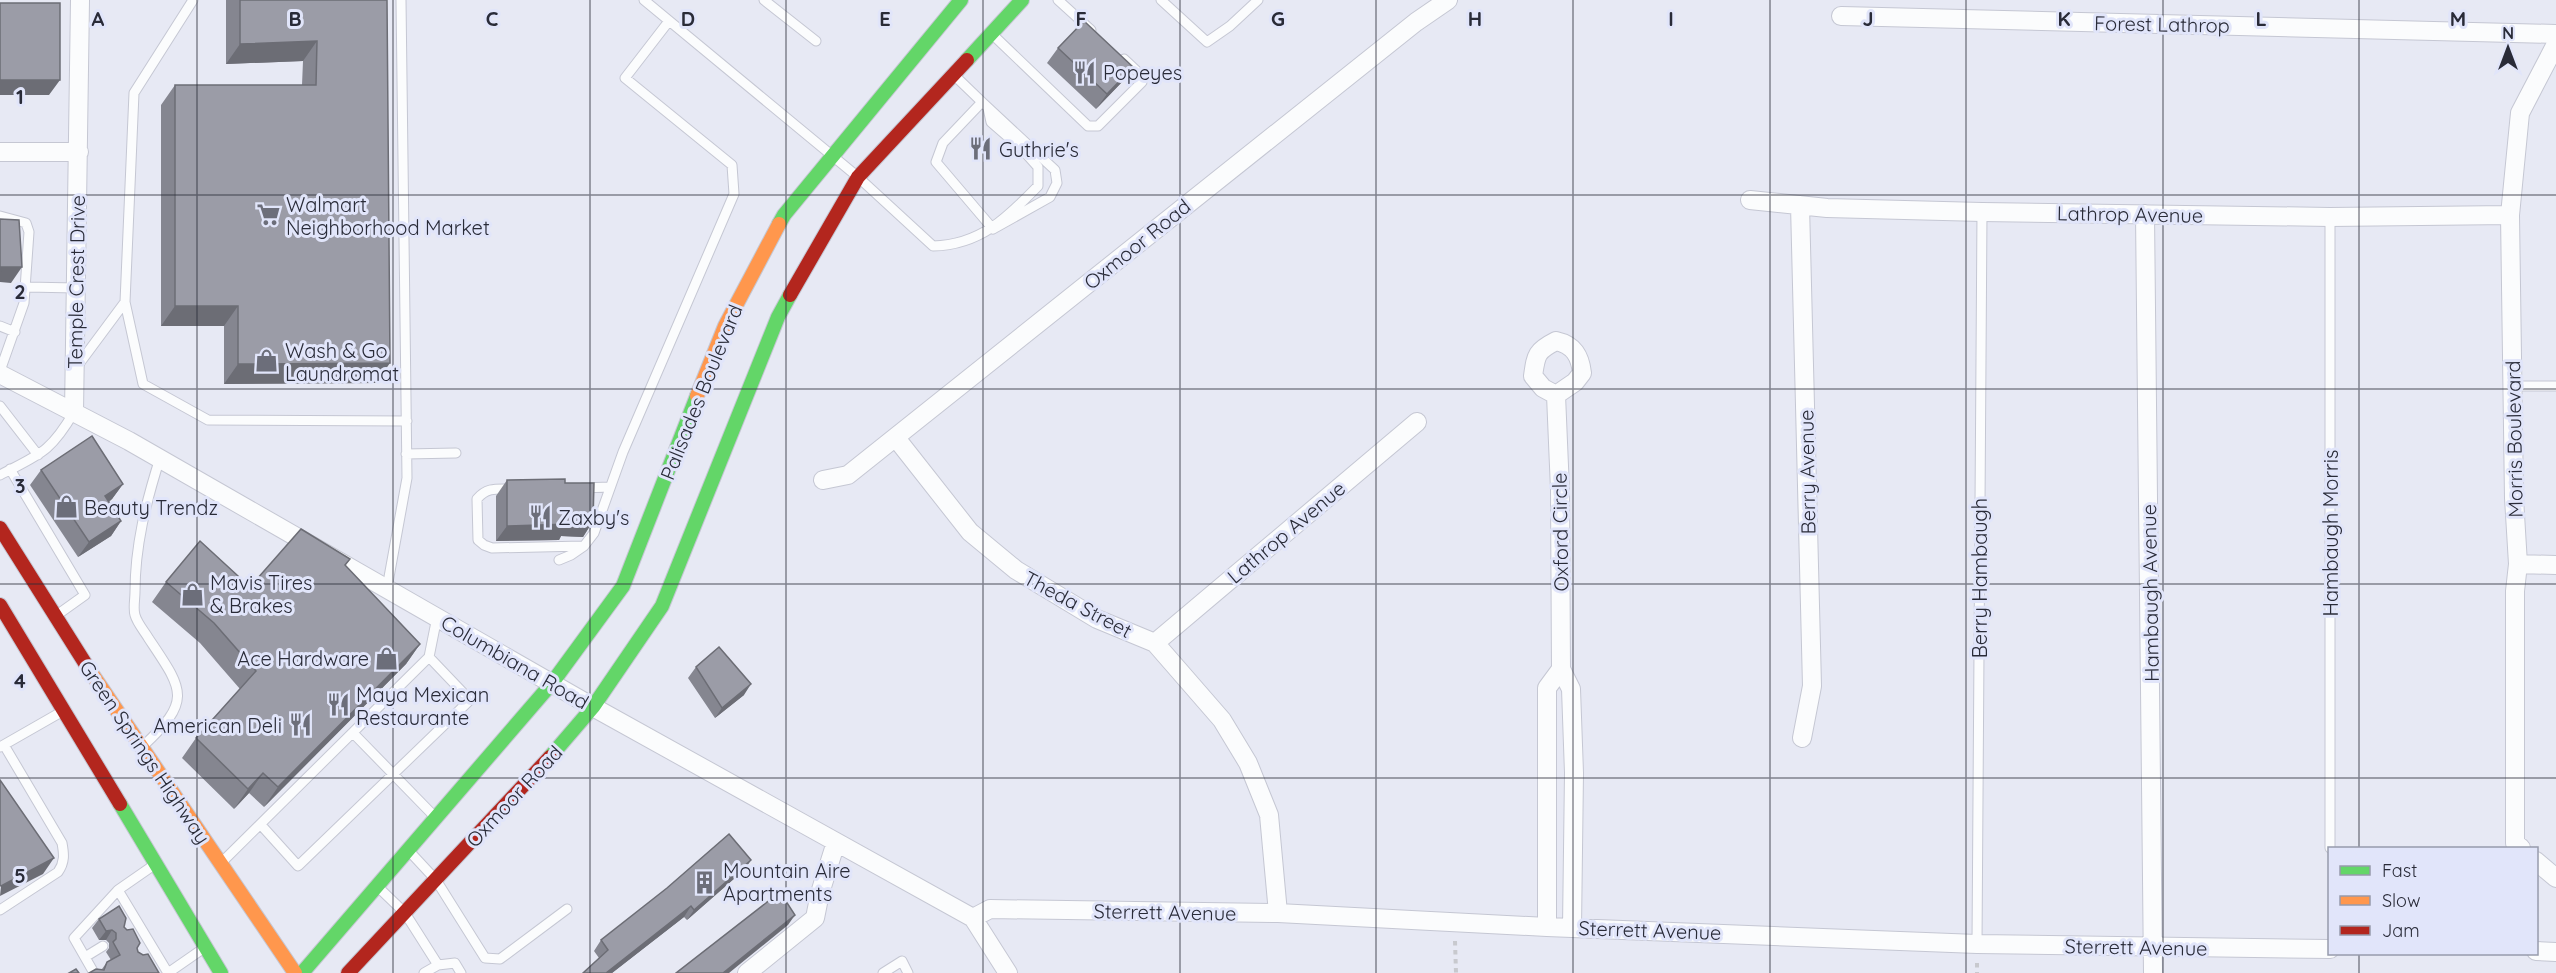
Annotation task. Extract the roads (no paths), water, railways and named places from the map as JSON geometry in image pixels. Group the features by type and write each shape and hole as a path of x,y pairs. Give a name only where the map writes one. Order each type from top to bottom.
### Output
{"main road":[{"name":"Palisades Boulevard","path":"552,683 624,586 725,326 784,214 961,0"},
{"path":"858,177 1022,0"},
{"name":"Oxmoor Road","path":"348,973 570,736 594,707 662,606 778,318 858,177"},
{"name":"Green Springs Highway","path":"0,528 54,616 295,973"},
{"path":"0,605 221,973"},
{"path":"303,973 552,683"}],"street":[{"name":"Temple Crest Drive","path":"74,412 80,0"},
{"name":"Oxmoor Road","path":"823,480 848,475 1332,89 1448,0"},
{"name":"Forest Lathrop","path":"1841,16 2556,34"},
{"name":"Morris Boulevard","path":"2517,847 2515,591 2518,564 2514,498 2510,215 2520,113 2556,44"},
{"path":"0,152 79,152"},
{"name":"Lathrop Avenue","path":"1750,200 1827,208 1982,212 2330,217 2510,215"},
{"name":"Berry Avenue","path":"1800,205 1812,686 1802,738"},
{"name":"Hambaugh Avenue","path":"2145,214 2153,973"},
{"name":"Columbiana Road","path":"0,373 160,458 594,707 973,918 1008,973"},
{"name":"Oxford Circle","path":"1556,395 1560,490 1561,669 1571,689 1574,772 1572,927"},
{"name":"Lathrop Avenue","path":"1155,643 1417,422"},
{"name":"Theda Street","path":"896,438 970,532 1016,570 1097,619 1155,643 1222,720 1248,763 1269,815 1278,914"},
{"path":"2518,564 2556,565"},
{"name":"Oxford Circle","path":"1547,927 1547,688 1561,669"},
{"path":"1547,772 1574,772"},
{"path":"747,973 815,918 820,893 836,842"},
{"path":"2538,863 2556,878"},
{"name":"Sterrett Avenue","path":"973,918 990,909 1278,914 1977,944 2328,949"},
{"path":"2538,951 2556,952"}],"lane":[{"path":"193,0 134,93 125,302 143,384 208,420 407,421"},
{"path":"387,588 407,478 401,0"},
{"path":"644,0 858,177 933,246 953,246 993,230 1050,197 1057,183 1055,170 953,74"},
{"path":"764,0 816,41"},
{"path":"1058,0 1099,37"},
{"path":"1161,0 1207,42 1230,26 1258,0"},
{"path":"559,560 572,555 584,546 594,533 610,487 734,194 732,165 625,78 669,21"},
{"path":"991,33 1088,126 1098,126 1142,82 1140,74 1116,51"},
{"path":"985,105 943,143 936,162 993,230"},
{"path":"985,105 991,123 1022,149 1038,167 1038,186 993,230"},
{"name":"Berry Hambaugh","path":"1977,944 1982,212"},
{"path":"0,216 26,223 29,232 27,287 15,332 0,373"},
{"name":"Hambaugh Morris","path":"2330,217 2330,847"},
{"path":"27,287 76,288"},
{"path":"75,370 125,302"},
{"path":"0,326 15,332"},
{"path":"2512,386 2556,386"},
{"path":"0,406 38,455"},
{"path":"0,475 38,455 58,438 74,412"},
{"path":"406,454 456,453"},
{"path":"142,747 164,726 174,711 178,694 176,680 135,615 139,541 145,504 160,458"},
{"path":"10,469 85,595 54,616"},
{"path":"574,488 610,487"},
{"path":"527,488 491,489 483,492 477,499 478,540 492,548 584,546"},
{"path":"221,863 429,657 437,617"},
{"path":"261,825 297,866 470,700 429,657"},
{"path":"0,910 58,872 63,865 64,855 62,843 2,746 64,710"},
{"path":"353,733 436,818"},
{"path":"408,850 436,880 485,958 500,959 567,909"},
{"path":"94,973 74,938 118,890 156,863"},
{"path":"377,886 405,913 438,965"},
{"path":"118,890 149,951 167,970"},
{"path":"85,957 103,946"},
{"path":"153,973 167,970 206,947"},
{"path":"883,973 902,961 909,973"},
{"path":"424,973 438,965 455,963 461,973"}],"place":[{"name":"Popeyes","path":"1085,72"},
{"name":"Guthrie's","path":"981,149"},
{"name":"Walmart Neighborhood Market","path":"268,215"},
{"name":"Wash & Go Laundromat","path":"267,361"},
{"name":"Beauty Trendz","path":"66,507"},
{"name":"Zaxby's","path":"540,517"},
{"name":"Mavis Tires & Brakes","path":"192,594"},
{"name":"Ace Hardware","path":"387,658"},
{"name":"Maya Mexican Restaurante","path":"338,705"},
{"name":"American Deli","path":"300,725"},
{"name":"Mountain Aire Apartments","path":"705,882"}]}
